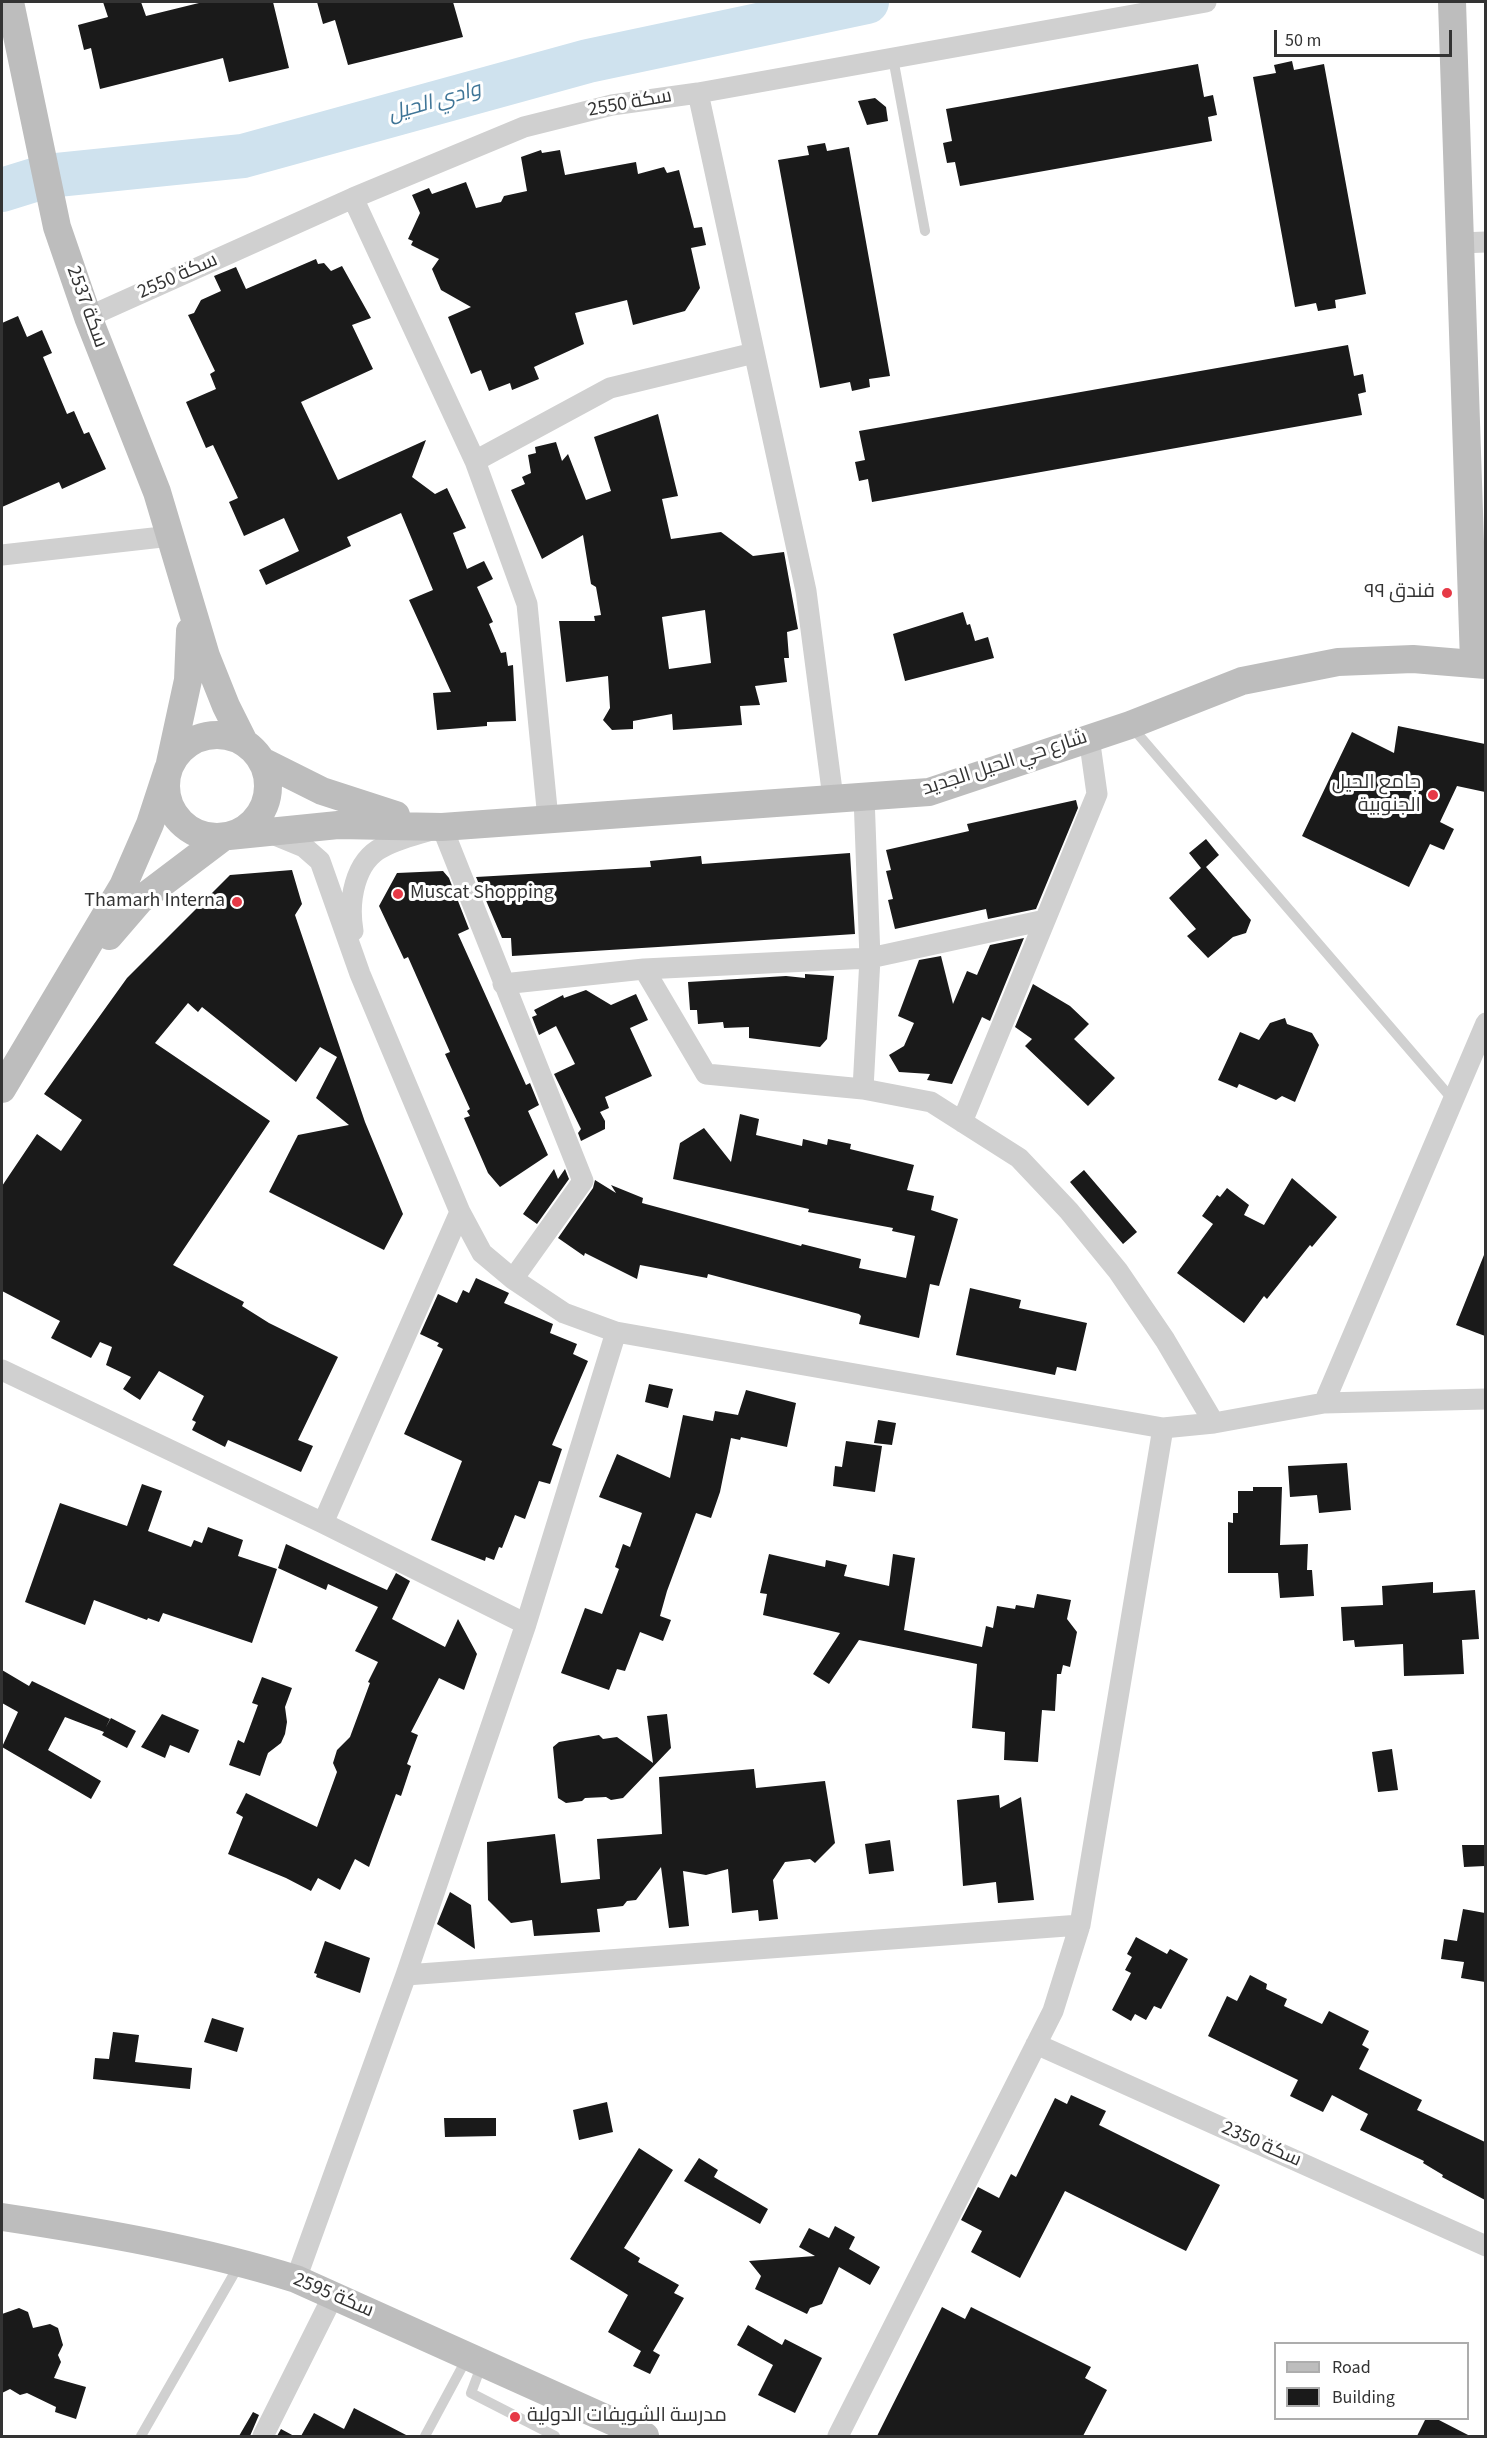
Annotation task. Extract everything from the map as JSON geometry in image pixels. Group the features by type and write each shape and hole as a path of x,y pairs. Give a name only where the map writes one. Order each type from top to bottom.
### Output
{"street":[{"name":"سكة 2537","path":"10,2 57,227 88,317 157,492 190,605"},
{"name":"سكة 2550","path":"88,317 353,198 524,127 612,105 698,93 1206,2"},
{"path":"1452,2 1473,243 1479,664"},
{"path":"698,93 806,591 833,798"},
{"path":"353,198 475,461 527,604 548,819"},
{"path":"475,461 610,388 754,353"},
{"path":"2,555 171,536"},
{"path":"61,992 140,900 226,837 244,830 256,820 264,807 268,792 267,776 215,680 190,605"},
{"path":"190,605 188,680 165,783 172,812 193,832 226,837 264,831 361,824 442,827"},
{"name":"شارع حي الحيل الجديد","path":"442,827 929,792 1130,725 1242,681 1338,662 1413,659 1479,664"},
{"path":"2,1089 123,886 150,824 169,767 188,743 202,736 216,734 322,791 353,803 442,827"},
{"path":"962,1122 1097,794 1089,737"},
{"path":"863,1089 870,958 864,796"},
{"path":"360,974 350,914 354,888 360,871 370,856 381,848 442,827"},
{"path":"442,827 502,984 583,1181 513,1279"},
{"path":"264,831 304,847 320,861 360,974 460,1212 482,1253 513,1279 564,1313 616,1332 1163,1428 1214,1423 1324,1403 1485,1399"},
{"path":"502,984 644,969 870,958 1045,920"},
{"path":"644,969 706,1074 863,1089 931,1102 1019,1158 1069,1211 1118,1271 1158,1330 1214,1423"},
{"path":"1324,1403 1485,1023"},
{"path":"323,1523 460,1212"},
{"path":"296,2279 406,1975 526,1624 616,1332"},
{"path":"2,1370 323,1523 526,1624"},
{"path":"838,2436 1053,2011 1080,1925 1163,1428"},
{"path":"406,1975 1080,1925"},
{"name":"سكة 2350","path":"1036,2044 1485,2246"},
{"name":"سكة 2595","path":"2,2217 64,2226 241,2261 296,2279 476,2359 632,2434"},
{"path":"262,2436 334,2294"}],"lane":[{"path":"893,58 926,231"},
{"path":"1130,725 1453,1100"},
{"path":"141,2436 241,2261"},
{"path":"424,2436 476,2359"},
{"path":"476,2359 471,2393 555,2436"}],"building":[{"path":"103,2 141,2 146,16 203,2 273,2 289,68 229,82 223,58 100,89 91,48 84,50 78,25 108,17"},
{"path":"317,2 453,2 463,37 348,65 335,20 323,24"},
{"path":"1292,61 1294,70 1324,64 1366,294 1335,300 1336,308 1318,311 1316,303 1295,307 1253,77 1276,73 1274,65"},
{"path":"1198,64 1204,97 1213,95 1217,115 1208,117 1212,141 960,186 955,162 947,163 943,143 952,141 946,109"},
{"path":"875,98 886,107 888,121 867,125 858,101"},
{"path":"825,143 827,151 849,147 890,376 869,379 870,387 852,391 850,382 820,388 778,160 809,155 807,146"},
{"path":"541,150 542,153 560,150 565,175 636,162 638,174 664,167 667,173 679,170 694,228 702,227 706,245 691,248 700,288 685,311 633,325 627,300 575,313 584,344 534,367 539,379 512,390 510,383 489,391 481,370 471,374 448,317 471,307 441,290 432,269 439,259 411,245 413,241 408,239 420,213 412,195 429,188 432,194 466,182 476,208 501,202 504,196 527,191 521,157"},
{"path":"316,259 318,264 324,263 331,271 342,266 371,318 352,325 373,369 301,402 338,480 426,440 412,477 435,494 447,488 466,528 453,533 467,569 484,561 493,579 477,587 493,622 489,624 501,653 506,652 508,666 513,665 516,721 487,722 487,726 437,730 433,693 451,692 409,600 433,590 401,513 347,537 351,546 266,585 259,570 299,551 284,518 244,536 229,502 238,498 213,445 206,448 186,402 216,389 210,374 215,371 188,315 194,313 201,300 221,291 214,276 236,267 246,289"},
{"path":"18,316 27,337 42,330 52,353 43,357 67,414 74,411 84,434 89,432 106,469 62,489 59,482 2,507 2,323"},
{"path":"1348,345 1354,376 1363,374 1366,392 1358,394 1362,415 872,502 868,479 859,481 855,462 865,460 859,431"},
{"path":"658,414 678,496 662,499 671,539 721,532 753,556 784,552 798,629 787,632 789,658 784,658 787,682 755,686 760,705 740,706 742,725 673,730 672,714 633,721 633,729 612,730 603,720 610,708 608,676 566,682 559,621 595,621 594,616 601,615 596,587 591,584 583,535 542,559 511,490 525,484 522,477 531,473 528,455 536,453 535,447 556,442 562,461 568,454 586,500 611,491 594,437","holes":["705,610 711,663 669,669 662,617"]},
{"path":"963,612 967,625 970,624 975,641 988,637 994,658 905,681 893,634"},
{"path":"1398,726 1485,744 1485,792 1457,786 1440,822 1454,829 1444,850 1430,844 1409,887 1302,836 1352,732 1394,753"},
{"path":"1076,800 1078,808 1036,909 988,919 986,909 895,929 888,900 893,899 886,871 891,870 886,850 969,831 967,824"},
{"path":"1206,839 1219,855 1206,867 1251,920 1246,933 1233,937 1208,958 1187,936 1196,929 1169,898 1201,868 1189,853"},
{"path":"850,853 855,934 658,947 512,956 511,938 502,938 476,877 651,867 650,861 701,856 702,864"},
{"path":"292,870 302,904 295,915 365,1122 403,1214 384,1250 269,1192 298,1135 349,1125 316,1098 337,1057 320,1047 296,1082 202,1007 198,1012 188,1003 155,1043 270,1121 173,1265 244,1302 242,1306 269,1323 338,1357 298,1440 313,1446 301,1472 228,1440 225,1447 192,1430 196,1422 192,1420 204,1396 159,1371 140,1400 123,1389 131,1377 106,1365 112,1347 100,1342 91,1358 51,1338 60,1321 2,1291 2,1186 37,1134 61,1151 82,1120 44,1094 127,978 230,875"},
{"path":"443,871 449,878 469,929 458,934 526,1085 530,1083 539,1105 528,1111 548,1155 500,1187 488,1173 464,1118 470,1116 467,1111 470,1109 445,1054 450,1052 408,957 404,959 379,906 397,873"},
{"path":"1024,938 990,1021 982,1017 952,1084 927,1080 930,1074 899,1072 889,1055 904,1046 914,1023 898,1016 919,960 941,956 953,1004 967,971 977,975 990,945"},
{"path":"805,974 834,976 827,1039 820,1047 749,1038 749,1027 724,1028 723,1022 698,1024 697,1010 690,1010 688,982 786,976 805,978"},
{"path":"1033,984 1070,1006 1089,1024 1074,1039 1115,1078 1088,1106 1025,1046 1032,1039 1015,1027"},
{"path":"586,990 611,1005 636,994 648,1020 630,1028 652,1076 605,1097 609,1108 600,1112 605,1121 605,1129 581,1141 578,1133 581,1129 554,1074 575,1064 556,1026 539,1035 532,1017 537,1015 534,1010 563,995 564,998"},
{"path":"1285,1018 1287,1024 1312,1033 1319,1045 1295,1102 1282,1096 1276,1100 1239,1084 1237,1088 1218,1080 1240,1032 1259,1040 1270,1023"},
{"path":"740,1114 759,1119 756,1135 802,1146 803,1139 827,1145 828,1139 851,1144 850,1149 914,1165 907,1190 934,1196 931,1210 958,1219 939,1286 930,1284 919,1338 859,1324 861,1316 859,1314 708,1274 707,1278 640,1265 637,1279 585,1253 584,1256 558,1238 593,1188 595,1180 616,1193 611,1185 643,1198 642,1203 801,1246 802,1244 861,1259 859,1268 906,1278 915,1236 892,1231 893,1228 808,1212 809,1209 673,1179 680,1143 704,1128 731,1162"},
{"path":"554,1169 558,1179 565,1169 569,1179 537,1224 523,1214"},
{"path":"1084,1170 1137,1232 1123,1244 1070,1182"},
{"path":"1292,1178 1337,1217 1312,1247 1310,1245 1267,1299 1264,1296 1244,1323 1177,1273 1213,1224 1202,1216 1217,1195 1220,1197 1227,1188 1249,1205 1244,1215 1264,1225"},
{"path":"1485,1255 1485,1336 1456,1325"},
{"path":"476,1278 509,1293 504,1303 553,1324 550,1333 577,1344 573,1354 588,1361 552,1445 562,1449 550,1484 539,1481 525,1519 515,1515 502,1548 499,1547 494,1560 486,1557 485,1561 431,1540 462,1461 404,1434 443,1349 437,1346 439,1343 420,1334 438,1294 457,1303 463,1290 469,1293"},
{"path":"970,1288 1021,1300 1019,1308 1087,1323 1076,1371 1057,1367 1055,1375 956,1355"},
{"path":"649,1384 673,1389 668,1408 645,1402"},
{"path":"746,1390 796,1403 787,1447 741,1437 740,1440 731,1438 720,1492 711,1518 696,1513 667,1591 660,1616 671,1620 663,1641 640,1632 625,1671 617,1669 609,1690 561,1673 585,1608 602,1614 619,1569 615,1567 623,1544 630,1547 642,1513 599,1497 617,1454 670,1478 683,1415 713,1421 715,1411 738,1415"},
{"path":"878,1420 896,1423 892,1445 874,1443"},
{"path":"846,1441 882,1446 875,1492 833,1486 835,1466 842,1467"},
{"path":"1347,1463 1351,1510 1319,1513 1317,1495 1290,1497 1288,1466"},
{"path":"142,1484 162,1491 148,1531 191,1547 194,1540 202,1543 208,1527 243,1540 238,1556 277,1569 252,1643 163,1613 159,1622 148,1618 147,1620 94,1600 85,1625 25,1602 60,1503 127,1526"},
{"path":"1253,1487 1282,1487 1280,1545 1308,1544 1307,1570 1312,1570 1314,1596 1280,1598 1278,1573 1228,1573 1228,1522 1233,1523 1233,1513 1238,1513 1238,1491 1253,1491"},
{"path":"286,1544 387,1590 396,1573 410,1581 392,1619 445,1647 458,1619 477,1654 464,1690 439,1678 411,1732 418,1735 407,1764 411,1766 401,1796 396,1794 369,1867 355,1859 340,1890 318,1878 311,1891 228,1854 243,1817 236,1813 246,1793 317,1827 337,1772 333,1763 337,1750 350,1737 370,1683 368,1682 378,1662 355,1651 378,1607 328,1584 326,1590 278,1568"},
{"path":"769,1554 825,1567 826,1560 847,1565 844,1576 889,1586 893,1554 915,1558 904,1630 982,1647 986,1626 993,1628 997,1606 1015,1609 1016,1605 1034,1608 1037,1594 1071,1600 1067,1619 1077,1632 1070,1667 1063,1665 1061,1674 1057,1674 1055,1711 1042,1710 1038,1762 1004,1760 1005,1732 972,1728 977,1664 859,1640 829,1684 813,1674 840,1633 763,1615 767,1594 760,1593"},
{"path":"1433,1582 1433,1593 1475,1590 1479,1639 1462,1640 1464,1674 1404,1676 1403,1644 1355,1647 1354,1640 1343,1641 1341,1607 1383,1605 1382,1586"},
{"path":"2,1670 29,1686 32,1681 110,1719 106,1727 111,1718 136,1731 127,1748 102,1735 104,1732 65,1717 48,1750 101,1781 91,1799 2,1747 18,1712 2,1703"},
{"path":"262,1677 292,1688 285,1707 287,1722 285,1734 281,1743 268,1753 260,1776 229,1765 238,1740 244,1743 258,1705 252,1703"},
{"path":"162,1714 199,1730 189,1753 170,1745 165,1758 141,1747"},
{"path":"667,1714 671,1748 623,1798 611,1800 606,1797 585,1798 582,1801 566,1803 558,1798 553,1747 559,1742 599,1735 603,1739 617,1737 653,1763 647,1716"},
{"path":"1392,1749 1398,1790 1378,1792 1372,1752"},
{"path":"754,1769 756,1788 825,1781 835,1843 815,1863 810,1859 785,1862 773,1880 778,1919 759,1921 758,1910 732,1913 728,1869 706,1875 683,1871 689,1926 669,1928 661,1867 636,1900 627,1901 623,1906 597,1909 600,1932 534,1936 532,1920 511,1923 488,1900 487,1842 555,1834 561,1883 600,1879 597,1839 662,1834 659,1777"},
{"path":"999,1795 1000,1808 1021,1797 1034,1900 998,1903 996,1882 963,1886 957,1800"},
{"path":"890,1840 894,1871 869,1874 865,1844"},
{"path":"1462,1845 1485,1845 1485,1866 1464,1867"},
{"path":"450,1892 471,1905 475,1949 437,1924"},
{"path":"1463,1909 1485,1913 1485,1982 1461,1978 1464,1962 1441,1959 1444,1939 1457,1941"},
{"path":"1136,1937 1167,1954 1170,1949 1188,1959 1161,2009 1154,2006 1146,2020 1135,2014 1131,2021 1112,2010 1131,1973 1125,1970 1132,1957 1127,1954"},
{"path":"325,1941 370,1958 360,1993 316,1977 317,1974 314,1973"},
{"path":"1250,1975 1267,1984 1266,1989 1287,1999 1284,2006 1322,2024 1329,2011 1369,2031 1362,2045 1369,2049 1359,2069 1422,2100 1417,2110 1485,2142 1485,2200 1442,2177 1443,2175 1423,2163 1424,2161 1360,2130 1368,2114 1332,2095 1323,2112 1290,2096 1298,2080 1208,2036 1227,1996 1237,2001"},
{"path":"212,2018 244,2028 237,2052 204,2042"},
{"path":"113,2032 139,2035 135,2062 192,2068 190,2089 93,2079 95,2058 109,2059"},
{"path":"1071,2095 1106,2111 1099,2125 1220,2185 1186,2251 1065,2191 1020,2278 971,2252 982,2231 961,2220 978,2187 999,2198 1011,2174 1016,2177 1055,2098 1067,2104"},
{"path":"607,2102 613,2132 579,2140 573,2110"},
{"path":"444,2118 496,2118 496,2136 445,2137"},
{"path":"639,2148 673,2170 624,2248 640,2258 638,2262 679,2285 674,2293 684,2298 653,2351 660,2355 650,2374 633,2366 641,2351 608,2332 628,2295 570,2259"},
{"path":"699,2158 718,2170 714,2177 768,2209 760,2224 684,2181"},
{"path":"835,2226 855,2237 849,2249 880,2267 870,2285 839,2267 822,2304 810,2308 807,2314 755,2289 761,2276 749,2261 815,2256 799,2247 809,2228 829,2238"},
{"path":"942,2307 965,2319 971,2307 1091,2367 1085,2378 1107,2390 1083,2436 877,2436"},
{"path":"19,2308 28,2312 33,2328 50,2324 58,2328 63,2345 58,2355 61,2362 54,2378 86,2387 76,2419 55,2412 56,2407 27,2393 20,2395 10,2389 2,2393 2,2314"},
{"path":"748,2325 782,2345 785,2339 822,2358 795,2413 758,2395 773,2365 737,2345"},
{"path":"354,2408 408,2436 301,2436 314,2413 344,2429"},
{"path":"253,2412 259,2415 250,2436 239,2436"},
{"path":"1425,2420 1439,2420 1470,2436 1417,2436"},
{"path":"281,2429 294,2436 277,2436"}],"waterway":[{"name":"وادي الحيل","path":"2,190 47,176 243,156 588,61 867,2"}],"place":[{"name":"فندق ٩٩","path":"1447,593"},
{"name":"جامع الحيل الجنوبية","path":"1433,795"},
{"name":"Muscat Shopping","path":"398,894"},
{"name":"Thamarh Interna","path":"237,902"},
{"name":"مدرسة الشويفات الدولية","path":"515,2417"}]}
